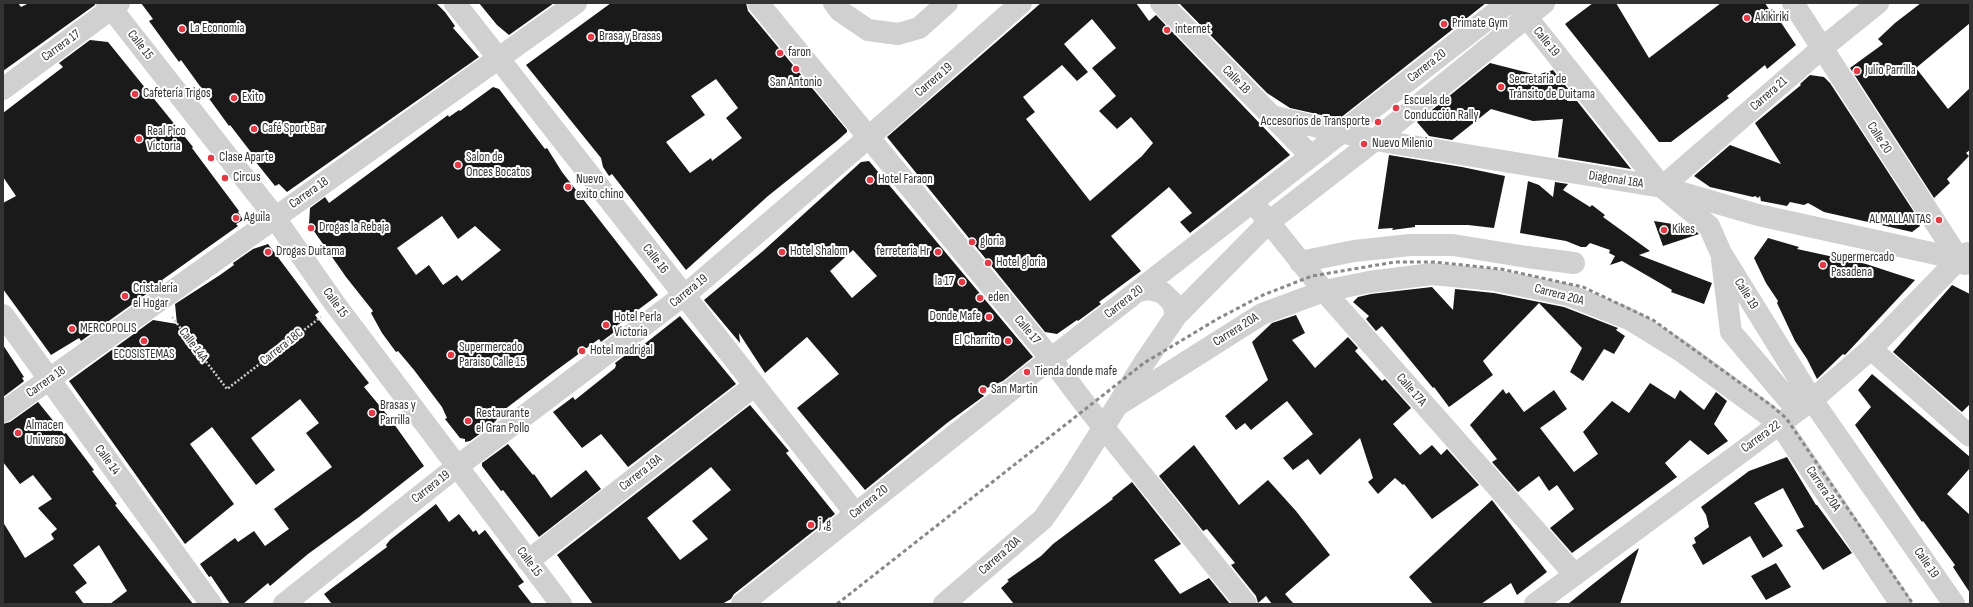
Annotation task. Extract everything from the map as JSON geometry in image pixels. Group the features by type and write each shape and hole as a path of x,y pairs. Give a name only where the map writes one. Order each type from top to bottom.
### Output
{"street":[{"name":"Calle 16","path":"455,3 683,296 856,513"},
{"name":"Carrera 18","path":"3,412 576,3"},
{"name":"Calle 17","path":"758,3 1051,360 1246,604"},
{"path":"834,3 840,11 868,30 898,34 919,28 947,3"},
{"name":"Carrera 19","path":"284,604 457,467 683,296 868,138 1021,3"},
{"name":"Calle 18","path":"1161,3 1311,156"},
{"name":"Carrera 20","path":"742,604 1311,156 1508,3"},
{"name":"Carrera 20A","path":"946,604 1043,519 1072,479 1144,363 1176,316 1269,222 1375,140 1521,10 1544,3"},
{"name":"Calle 20","path":"1793,3 1821,49 1966,260"},
{"name":"Carrera 21","path":"1662,187 1821,49 1878,3"},
{"name":"Carrera 17","path":"3,89 113,5"},
{"name":"Calle 15","path":"113,5 275,217 335,304 561,604"},
{"name":"Calle 19","path":"1521,10 1662,187 1709,226 1721,253 1805,405 1954,604"},
{"name":"Diagonal 18A","path":"1271,116 1375,140 1662,187 1758,215 1966,260"},
{"name":"Calle 17A","path":"1253,202 1324,291 1575,575"},
{"path":"1300,262 1354,250 1410,245 1453,245 1574,263"},
{"path":"1721,253 1731,332 1805,405"},
{"name":"Carrera 22","path":"1535,604 1805,405 1871,349 1966,260"},
{"name":"Carrera 20A","path":"1118,405 1262,314 1324,291 1369,282 1432,274 1494,280 1568,295 1629,319 1681,351 1780,423 1901,604"},
{"path":"1140,291 1150,289 1163,293 1173,303 1176,316"},
{"name":"Calle 14","path":"3,315 211,604"},
{"path":"1871,349 1970,436"},
{"name":"Carrera 19A","path":"528,561 754,386"}],"path":[{"name":"Calle 14A","path":"160,301 227,389"},
{"name":"Carrera 18C","path":"227,389 329,311 335,304"}],"building":[{"path":"3,3 18,3 21,7 29,3 95,3 95,5 3,71"},
{"path":"141,3 436,3 445,12 455,26 453,28 479,57 287,192 279,184 275,186 255,161 257,160 230,125 229,126 181,60 179,62 149,21 153,19"},
{"path":"479,3 554,3 509,35 497,25"},
{"path":"611,3 746,3 748,11 847,130 847,132 768,196 686,270 612,174 609,176 603,167 601,158 526,65","holes":["716,79 738,108 726,118 742,138 712,161 711,158 690,173 666,142 705,115 691,96"]},
{"path":"1041,3 1136,3 1149,21 1156,15 1290,155 1190,233 1180,222 1192,213 1169,187 1111,236 1141,271 1099,302 1101,304 1057,334 1045,332 887,137","holes":["1092,19 1116,48 1092,68 1116,96 1099,111 1117,129 1131,117 1153,143 1142,156 1090,201 1026,119 1035,112 1023,97 1062,65 1077,81 1088,72 1064,44"]},
{"path":"1179,3 1486,3 1339,119 1290,108 1267,93"},
{"path":"1593,3 1616,3 1649,58 1721,3 1765,3 1770,11 1772,9 1796,45 1767,69 1765,65 1727,96 1729,98 1671,142 1659,142 1565,24"},
{"path":"1921,3 1970,3 1970,23 1916,68 1948,109 1970,88 1970,150 1966,153 1969,156 1947,179 1950,183 1934,198 1850,68 1883,44 1878,39 1895,23"},
{"path":"90,40 108,42 193,147 192,148 239,211 238,212 243,220 236,224 238,226 162,280 163,282 81,341 79,338 51,355 3,289 3,203 16,196 3,177 3,113 63,67 59,63"},
{"path":"1490,63 1537,75 1553,70 1569,90 1567,101 1577,101 1631,169 1558,157 1563,119 1533,121 1491,109 1452,140 1429,136 1417,122"},
{"path":"1810,75 1824,77 1830,83 1916,215 1914,216 1920,226 1912,232 1824,212 1808,203 1804,205 1790,202 1787,206 1761,201 1760,196 1758,198 1755,196 1753,197 1710,187 1694,176 1730,145 1781,164 1755,123 1801,85 1800,84"},
{"path":"493,87 499,89 545,149 547,148 562,172 658,295 615,327 617,330 601,342 599,339 554,372 496,416 498,418 492,425 470,441 465,442 465,439 460,438 445,419 447,418 442,407 414,370 398,351 396,352 382,333 371,313 373,311 346,277 309,224 310,208 325,197 329,203 448,115 449,117 459,110 460,111","holes":["442,216 458,239 475,226 501,250 462,281 457,275 443,285 429,265 416,275 397,248"]},
{"path":"1389,155 1505,176 1494,228 1468,225 1415,225 1415,227 1392,230 1393,228 1378,229"},
{"path":"869,161 1033,357 1003,381 980,391 984,396 947,423 865,490 797,408 839,374 807,337 765,373 739,333 740,343 704,300 763,251 861,162","holes":["853,250 877,276 852,298 830,271"]},
{"path":"1528,181 1539,185 1553,197 1555,182 1568,184 1563,190 1590,207 1592,205 1605,215 1603,217 1650,251 1639,255 1712,283 1704,304 1671,292 1672,290 1622,261 1610,265 1615,256 1609,253 1610,250 1590,243 1586,247 1581,247 1566,241 1520,233"},
{"path":"1654,221 1691,227 1699,234 1663,246"},
{"path":"1768,238 1799,247 1797,249 1866,264 1915,280 1845,355 1843,354 1817,379 1807,359 1795,341 1777,303 1778,301 1766,283 1754,258"},
{"path":"268,244 319,312 315,315 369,383 364,387 389,417 424,466 359,517 308,554 270,586 268,583 243,604 230,604 211,576 209,577 200,564 235,538 238,542 254,531 265,546 289,529 274,509 332,467 306,433 319,423 300,399 251,438 275,470 256,485 212,427 190,444 234,504 185,544 69,381 153,320 177,324 175,304 220,275 234,265 233,263 253,249"},
{"path":"1952,285 1970,294 1970,404 1962,412 1893,352"},
{"path":"1432,287 1453,310 1455,289 1494,293 1564,307 1618,328 1616,330 1625,336 1614,354 1604,349 1583,381 1570,372 1582,348 1539,303 1483,361 1493,375 1449,407 1382,326 1376,331 1366,319 1369,316 1353,302 1358,297 1371,294"},
{"path":"1296,315 1305,333 1292,340 1315,368 1348,337 1358,348 1355,351 1382,381 1385,379 1411,408 1393,424 1420,455 1432,445 1441,455 1447,449 1479,485 1432,519 1404,484 1403,485 1395,478 1378,494 1368,482 1373,478 1360,438 1320,475 1308,459 1293,470 1283,458 1313,434 1287,401 1251,430 1245,423 1236,430 1225,416 1268,380 1252,342 1272,323"},
{"path":"680,316 736,384 628,467 601,434 582,448 553,412 573,397 575,400 615,368 615,363 631,351 633,353"},
{"path":"3,345 24,377 22,378 24,381 3,397"},
{"path":"1872,374 1970,457 1970,468 1947,494 1970,515 1970,593 1953,567 1955,565 1923,521 1922,522 1855,425 1871,407 1858,390"},
{"path":"1650,383 1675,399 1680,390 1704,410 1716,392 1727,401 1714,424 1728,441 1708,455 1690,440 1665,463 1677,477 1572,553 1550,528 1574,509 1557,485 1549,491 1539,476 1518,492 1492,462 1497,459 1470,425 1503,389 1506,394 1509,392 1524,412 1554,390 1567,409 1540,428 1574,472 1598,454 1583,432 1612,401 1629,413"},
{"path":"38,402 64,434 66,433 94,470 92,471 117,504 115,505 193,604 110,604 127,591 99,545 73,565 87,583 75,592 84,604 3,604 3,522 25,558 54,539 51,534 57,529 38,508 52,499 33,475 20,484 3,462 3,424 10,422"},
{"path":"750,405 789,451 786,453 835,514 734,594 731,599 722,604 593,604 557,555","holes":["711,467 731,490 692,521 708,539 680,560 647,518"]},
{"path":"508,444 533,475 534,474 551,498 586,470 601,489 539,537 503,490 501,491 482,466 482,463"},
{"path":"1194,445 1239,505 1268,480 1296,511 1330,555 1285,594 1294,604 1272,604 1266,596 1258,603 1256,596 1231,565 1235,563 1207,529 1203,531 1159,476"},
{"path":"1787,457 1816,505 1852,553 1823,570 1796,530 1804,527 1783,488 1754,503 1783,546 1763,558 1750,536 1703,565 1692,545 1696,543 1694,538 1709,527 1706,515 1701,507 1749,471"},
{"path":"1132,482 1181,544 1154,560 1180,594 1209,578 1230,604 1014,604 1001,588 1009,581 1007,580 1041,556 1053,544 1113,499 1112,498"},
{"path":"1492,500 1547,572 1517,595 1511,583 1481,604 1433,604 1409,577"},
{"path":"436,504 449,522 459,514 473,532 476,530 479,535 485,530 524,582 518,586 532,604 332,604 324,594 387,547 386,545 390,540"},
{"path":"1639,548 1620,604 1568,604 1593,584"},
{"path":"1776,563 1791,587 1766,600 1751,576"}],"railway":[{"path":"837,604 1144,363 1219,318 1263,295 1312,276 1395,262 1434,262 1501,269 1583,287 1653,320 1772,406 1786,418 1913,604"}],"place":[{"name":"Akikiriki","path":"1747,18"},
{"name":"Primate Gym","path":"1444,24"},
{"name":"La Economia","path":"182,29"},
{"name":"internet","path":"1167,30"},
{"name":"Brasa y Brasas","path":"591,37"},
{"name":"faron","path":"780,53"},
{"name":"San Antonio","path":"796,69"},
{"name":"Julio Parrilla","path":"1857,71"},
{"name":"Secretaría de Tránsito de Duitama","path":"1501,87"},
{"name":"Cafetería Trigos","path":"135,94"},
{"name":"Exito","path":"234,98"},
{"name":"Escuela de Conducción Rally","path":"1396,108"},
{"name":"Accesorios de Transporte","path":"1378,122"},
{"name":"Café Sport Bar","path":"254,129"},
{"name":"Real Pico Victoria","path":"139,139"},
{"name":"Nuevo Milenio","path":"1364,144"},
{"name":"Clase Aparte","path":"211,158"},
{"name":"Salon de Onces Bocatos","path":"458,165"},
{"name":"Circus","path":"225,178"},
{"name":"Hotel Faraon","path":"870,180"},
{"name":"Nuevo exito chino","path":"568,187"},
{"name":"Aguila","path":"236,218"},
{"name":"ALMALLANTAS","path":"1939,220"},
{"name":"Drogas la Rebaja","path":"311,228"},
{"name":"Kikes","path":"1664,230"},
{"name":"gloria","path":"972,242"},
{"name":"Drogas Duitama","path":"268,252"},
{"name":"Hotel Shalom","path":"782,252"},
{"name":"ferreteria Hr","path":"938,252"},
{"name":"Hotel gloria","path":"988,263"},
{"name":"Supermercado Pasadena","path":"1823,265"},
{"name":"la 17","path":"962,282"},
{"name":"Cristalería el Hogar","path":"125,296"},
{"name":"eden","path":"980,298"},
{"name":"Donde Mafe","path":"989,317"},
{"name":"Hotel Perla Victoria","path":"606,325"},
{"name":"MERCOPOLIS","path":"72,329"},
{"name":"ECOSISTEMAS","path":"144,341"},
{"name":"El Charrito","path":"1008,341"},
{"name":"Hotel madrigal","path":"582,351"},
{"name":"Supermercado Paraiso Calle 15","path":"451,355"},
{"name":"Tienda donde mafe","path":"1027,372"},
{"name":"San Martin","path":"983,390"},
{"name":"Brasas y Parrilla","path":"372,413"},
{"name":"Restaurante el Gran Pollo","path":"468,421"},
{"name":"Almacen Universo","path":"18,433"},
{"name":"j ,g","path":"811,525"}]}
